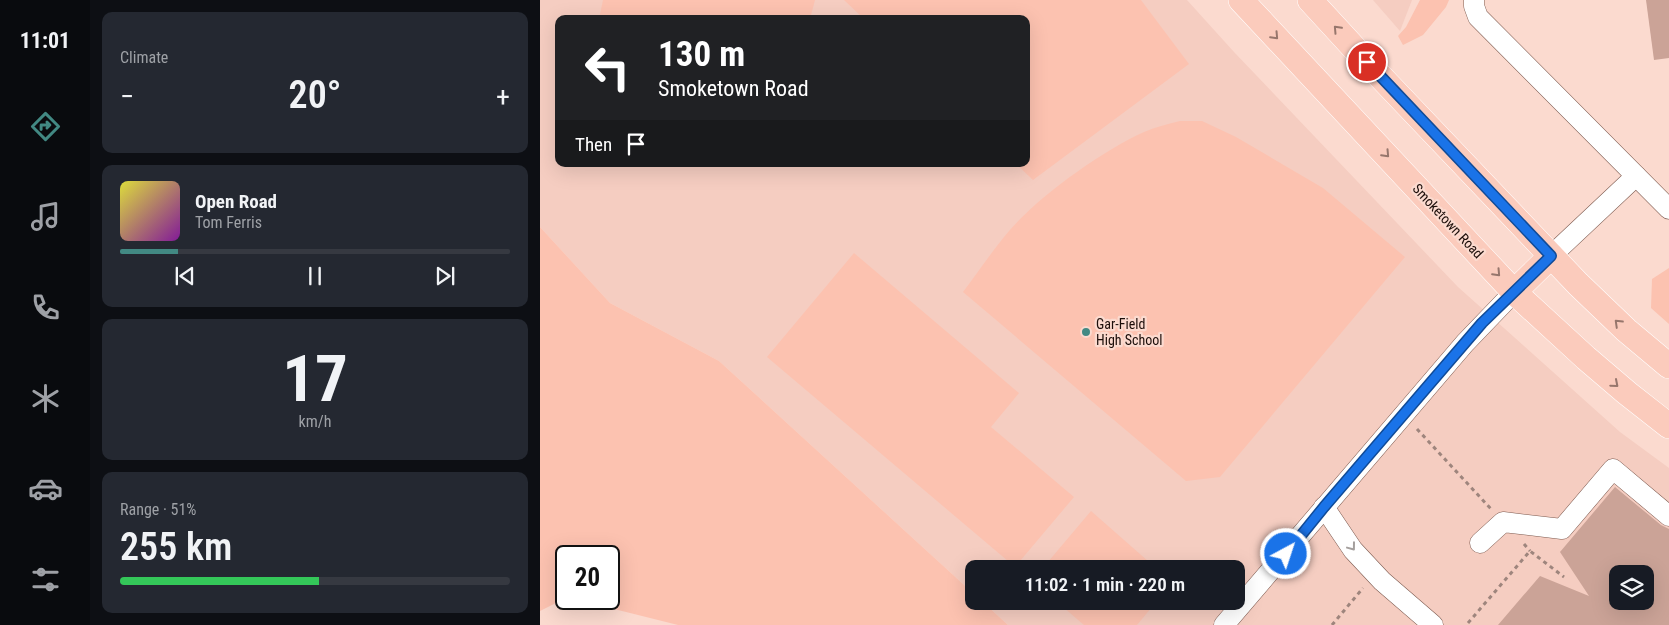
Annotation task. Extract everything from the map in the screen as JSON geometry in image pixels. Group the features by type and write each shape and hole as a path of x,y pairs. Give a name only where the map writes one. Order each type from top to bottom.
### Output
{"main road":[{"name":"Smoketown Road","path":"1242,0 1514,292 1592,364 1669,426"},
{"path":"1310,0 1551,256 1626,330 1669,366"},
{"path":"1514,292 1551,256"}],"street":[{"path":"1474,0 1478,17 1669,209"},
{"path":"1551,256 1636,176"},
{"path":"1224,625 1482,323 1514,292"},
{"path":"1480,543 1503,522 1562,529 1613,469 1669,516"},
{"path":"1324,507 1353,550 1382,581 1433,625"}],"path":[{"path":"1403,415 1530,550 1564,577"},
{"path":"1468,623 1530,550"},
{"path":"1332,625 1364,588"}],"shaded area":[{"name":"Gar-Field High School","path":"540,0 1187,0 1234,52 1458,287 1620,432 1669,468 1669,625 1008,625 992,610 1245,610 1245,560 965,560 965,586 719,361 610,303 540,227"},
{"path":"603,0 815,0 811,15 600,15"},
{"path":"844,0 1141,0 1189,64 1033,180 1019,167 1030,167 1030,15 860,15"},
{"path":"1373,0 1412,0 1400,31"},
{"path":"1420,0 1449,0 1446,7 1423,35 1403,45 1398,36 1406,27"},
{"path":"1180,121 1202,121 1236,137 1323,188 1405,257 1220,477 1186,481 963,292 1009,231 1054,189 1091,162 1127,140 1148,130"},
{"path":"540,227 610,303 719,361 965,586 965,610 992,610 1008,625 678,625 618,610 620,610 620,545 555,545 555,604 540,611"},
{"path":"854,253 1019,393 991,427 1074,497 1021,560 1007,560 767,357"},
{"path":"1669,268 1669,324 1651,308 1652,279"},
{"path":"1091,511 1147,560 1050,560"},
{"path":"1066,610 1150,610 1137,625 1084,625"}],"building":[{"path":"1646,0 1669,0 1669,58 1654,60"},
{"path":"1615,487 1661,525 1669,529 1669,625 1498,625 1540,576 1589,596 1560,552"}],"place":[{"name":"Gar-Field High School","path":"1086,332"}],"route":[{"path":"1286,554 1482,323 1551,256 1367,62"}]}
